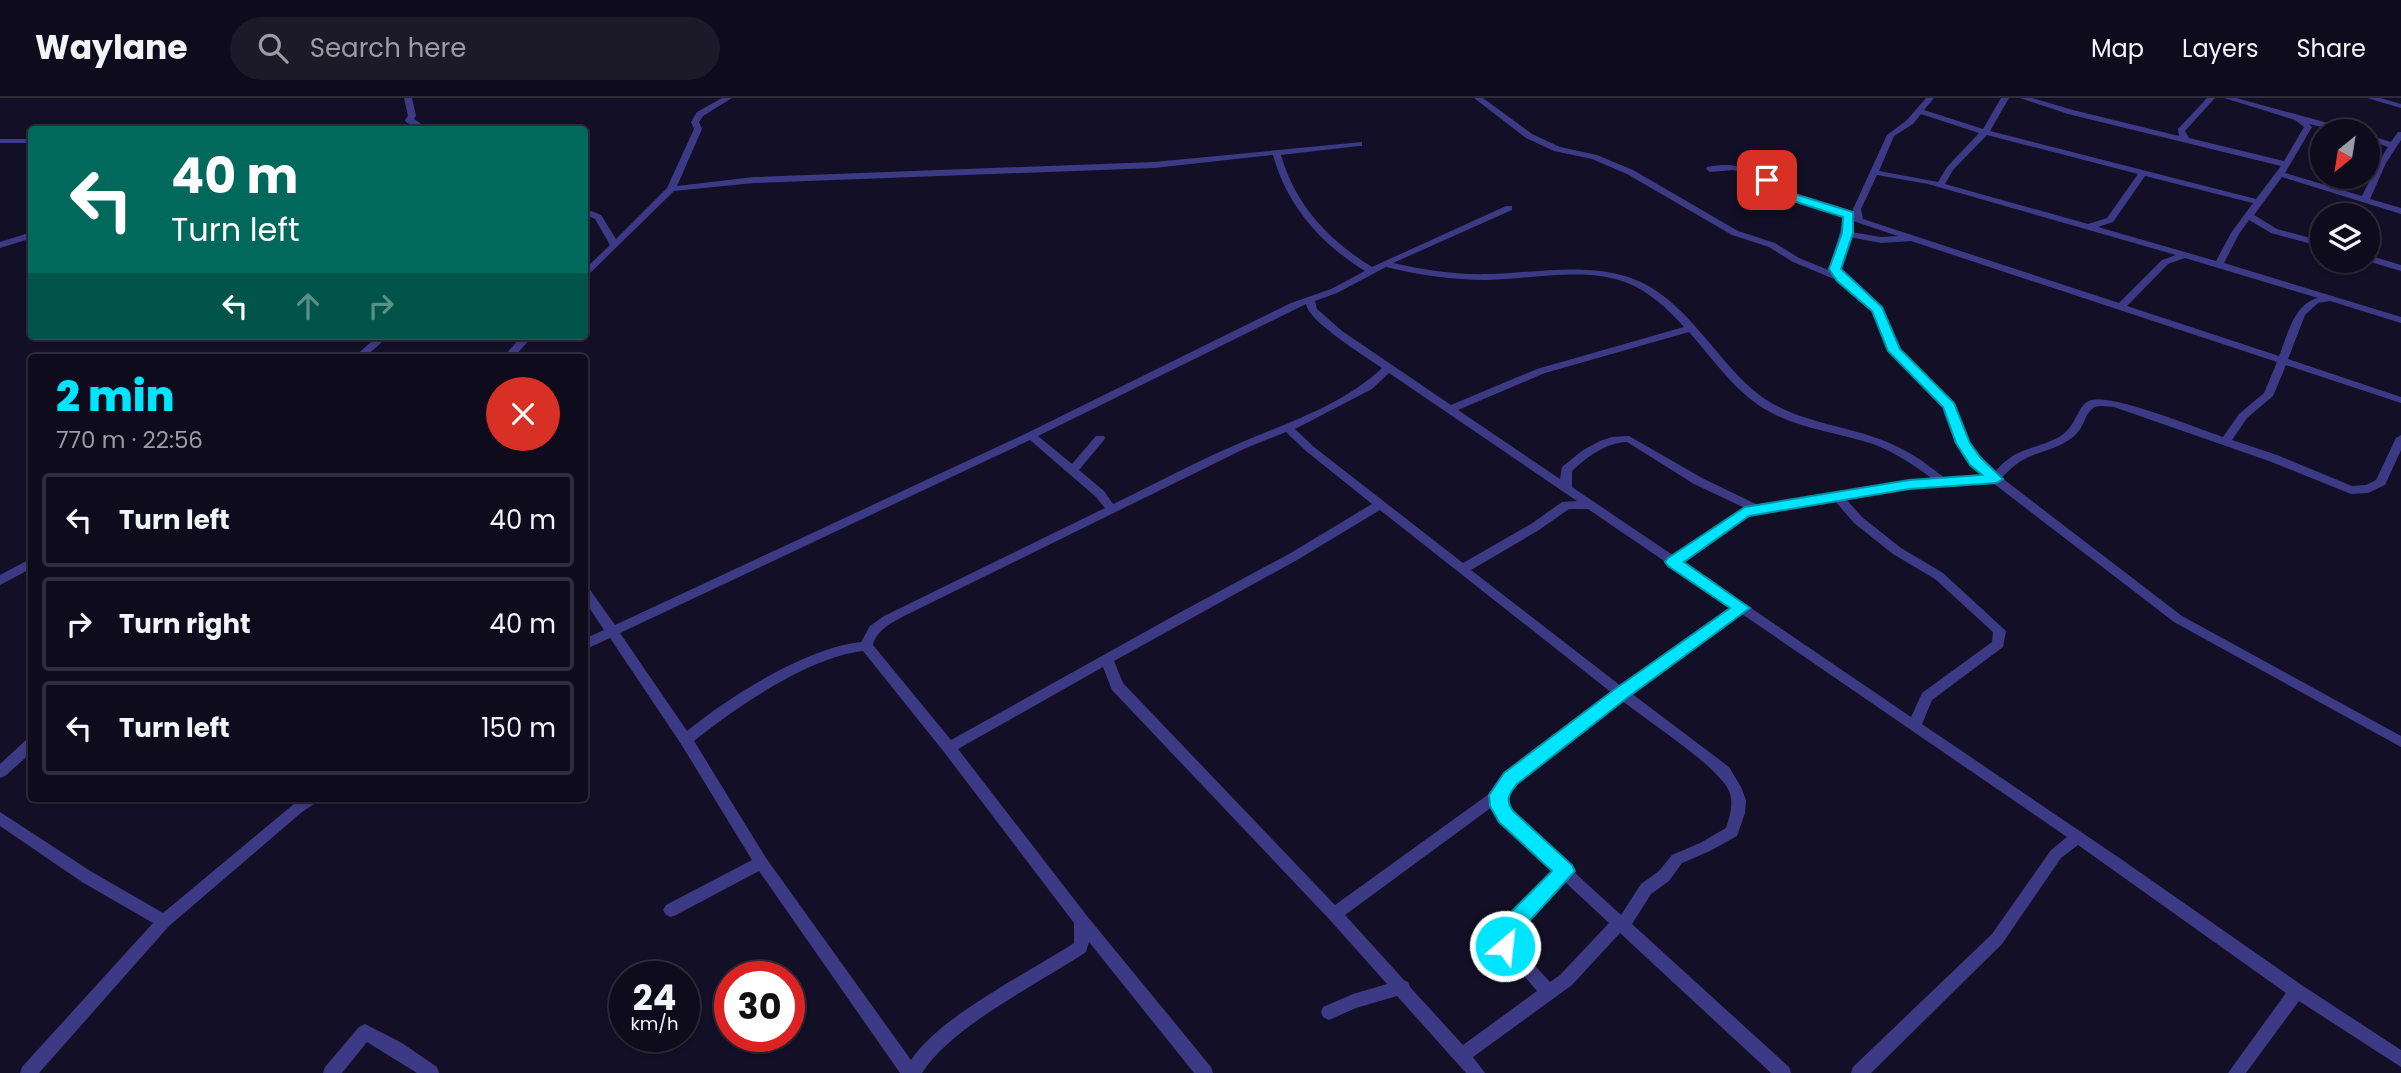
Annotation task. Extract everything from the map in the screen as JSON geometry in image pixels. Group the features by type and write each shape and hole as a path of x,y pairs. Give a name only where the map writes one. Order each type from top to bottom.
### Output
{"street":[{"path":"408,98 412,116 409,120 419,126"},
{"path":"588,272 671,189 698,129 695,122 700,114 728,98"},
{"path":"1478,98 1529,136 1557,149 1594,158 1630,172 1735,233 1772,245 1796,260 1842,279"},
{"path":"1930,98 1910,122 1891,135 1835,261 1835,269 1842,279 1877,309 1894,351 1949,406 1964,443 1976,461 1996,479 2178,618 2401,742"},
{"path":"1940,185 1950,169 1985,132 2005,98"},
{"path":"2024,98 2285,164"},
{"path":"2228,98 2310,122"},
{"path":"2371,98 2401,107"},
{"path":"2185,139 2181,131 2195,117 2206,99"},
{"path":"1919,111 1985,132 2259,202"},
{"path":"2219,264 2235,233 2280,174 2307,131 2307,123 2303,120"},
{"path":"2365,199 2382,163 2401,134"},
{"path":"0,141 28,141"},
{"path":"2380,141 2394,145"},
{"path":"671,189 766,180 1154,165 1359,144"},
{"path":"1276,153 1290,193 1311,219 1338,246 1372,271"},
{"path":"1710,169 1726,166 1745,168 1794,197 2401,400"},
{"path":"1873,172 1906,176 1940,185 2219,264 2401,320"},
{"path":"2089,227 2110,220 2143,172"},
{"path":"2280,174 2401,211"},
{"path":"588,643 1031,435 1310,299 1334,291 1384,264 1509,208"},
{"path":"588,213 598,217 614,244"},
{"path":"2250,216 2256,222 2310,240"},
{"path":"1848,233 1892,240 1911,237"},
{"path":"0,245 28,236"},
{"path":"2121,307 2165,262 2184,254"},
{"path":"2380,262 2401,268"},
{"path":"1384,264 1409,270 1467,276 1604,275 1646,288 1665,302 1761,402 1801,421 1890,447 1945,482"},
{"path":"1310,299 1312,310 1321,320 2078,837 2297,991 2401,1059"},
{"path":"2225,442 2243,416 2269,394 2301,314 2315,301 2331,299"},
{"path":"1451,409 1541,371 1689,329"},
{"path":"363,354 379,340"},
{"path":"511,354 524,340"},
{"path":"866,646 868,637 890,619 1242,446 1288,428 1368,387 1389,367"},
{"path":"1673,562 1745,512 1909,485 1996,479 2011,460 2066,438 2084,422 2086,408 2094,403 2115,404 2351,490 2368,489 2381,482 2401,438"},
{"path":"1288,428 1310,449 1724,771 1739,793 1740,809 1732,832 1705,848 1677,859 1664,876 1646,890 1621,925 1566,980 1461,1056"},
{"path":"1031,435 1100,494 1111,509"},
{"path":"1072,470 1084,460 1100,438"},
{"path":"1566,488 1566,470 1574,463 1605,443 1618,438 1629,439 1698,481 1757,509"},
{"path":"1838,496 1858,520 1898,551 1939,576 2000,631 1998,644 1927,696 1914,726"},
{"path":"949,748 1293,557 1381,504"},
{"path":"1463,569 1535,527 1566,505 1591,505"},
{"path":"0,581 28,564"},
{"path":"588,595 686,740 761,862 911,1073 925,1052 990,1004 1080,947 1083,939 1082,921"},
{"path":"1334,914 1498,795 1510,778 1621,693 1742,608"},
{"path":"686,740 720,713 794,671 848,647 866,646"},
{"path":"866,646 1205,1073"},
{"path":"1107,660 1117,686 1402,987 1477,1073"},
{"path":"0,772 28,747"},
{"path":"1498,795 1499,806 1506,816 1783,1073"},
{"path":"28,1073 164,921 306,802"},
{"path":"0,818 87,877 164,921"},
{"path":"1859,1073 1997,939 2056,853 2078,837"},
{"path":"671,910 761,862"},
{"path":"1549,993 1505,944 1524,911 1565,871"},
{"path":"1329,1012 1353,1001 1402,987"},
{"path":"2236,1073 2297,991"},
{"path":"331,1073 365,1032 397,1049 430,1073"}],"route":[{"path":"1505,946 1516,921 1565,871 1506,816 1499,806 1498,795 1510,778 1621,693 1742,608 1673,562 1695,544 1745,512 1797,501 1909,485 1996,479 1976,461 1964,443 1949,406 1894,351 1877,309 1842,279 1835,269 1835,261 1848,233 1849,215 1794,197 1767,180"}]}
